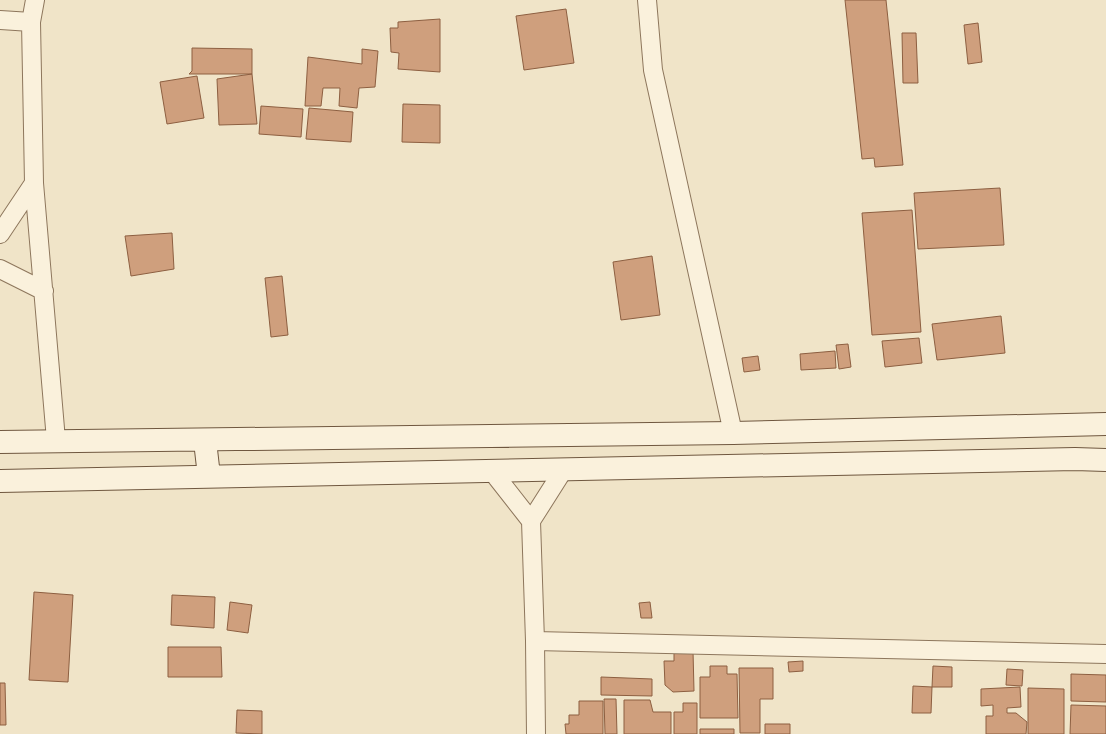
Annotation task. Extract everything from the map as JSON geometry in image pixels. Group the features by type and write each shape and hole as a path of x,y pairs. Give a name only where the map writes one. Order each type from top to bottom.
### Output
{"main road":[{"path":"0,442 56,440 205,441 733,433 1106,424"},
{"path":"205,441 209,476"},
{"path":"0,481 1067,459 1106,460"}],"street":[{"path":"34,0 31,22 34,183 56,440"},
{"path":"647,0 653,70 733,433"},
{"path":"0,20 31,22"},
{"path":"0,234 34,183"},
{"path":"0,269 44,291"},
{"path":"536,734 536,641 531,521 564,469"},
{"path":"491,470 531,521"},
{"path":"536,641 1106,654"}],"building":[{"path":"845,0 886,0 903,165 875,167 874,158 862,159"},
{"path":"566,9 574,63 524,70 516,16"},
{"path":"440,19 440,72 398,69 399,53 391,52 390,28 398,28 398,22"},
{"path":"978,23 982,62 968,64 964,25"},
{"path":"902,33 916,33 918,83 903,83"},
{"path":"192,48 252,49 252,74 189,74 192,71"},
{"path":"362,49 378,51 375,87 359,88 357,108 339,106 340,88 323,88 321,106 305,106 308,57 362,64"},
{"path":"252,74 257,124 219,125 217,79"},
{"path":"197,76 204,118 167,124 160,82"},
{"path":"403,104 440,105 440,143 402,142"},
{"path":"261,106 303,109 301,137 259,134"},
{"path":"309,108 353,112 351,142 306,139"},
{"path":"1000,188 1004,245 918,249 914,193"},
{"path":"912,210 921,332 872,335 862,213"},
{"path":"172,233 174,269 131,276 125,236"},
{"path":"652,256 660,315 621,320 613,262"},
{"path":"282,276 288,335 271,337 265,278"},
{"path":"1001,316 1005,353 937,360 932,324"},
{"path":"919,338 922,363 885,367 882,341"},
{"path":"848,344 851,367 839,369 836,345"},
{"path":"835,351 836,368 801,370 800,354"},
{"path":"758,356 760,370 744,372 742,358"},
{"path":"34,592 73,595 68,682 29,680"},
{"path":"172,595 215,597 214,628 171,625"},
{"path":"230,602 252,605 248,633 227,630"},
{"path":"650,602 652,618 641,618 639,603"},
{"path":"168,647 221,647 222,677 168,677"},
{"path":"674,651 693,651 694,691 673,692 665,685 664,661 674,661"},
{"path":"803,661 803,671 789,672 788,662"},
{"path":"710,666 727,666 727,674 737,674 738,718 700,718 700,677 710,677"},
{"path":"933,666 952,667 952,687 932,687"},
{"path":"739,668 773,668 773,699 760,699 760,733 740,733"},
{"path":"1007,669 1023,670 1022,686 1006,685"},
{"path":"1071,674 1106,675 1106,702 1071,701"},
{"path":"601,677 652,679 652,696 601,695"},
{"path":"0,683 5,683 6,725 0,725"},
{"path":"913,686 932,687 931,713 912,713"},
{"path":"1020,687 1021,707 1007,708 1007,713 1016,713 1027,722 1026,734 986,734 986,716 993,716 993,705 981,706 981,689"},
{"path":"1028,688 1064,689 1064,734 1028,734"},
{"path":"604,699 616,699 617,734 605,734"},
{"path":"624,700 650,700 653,712 671,712 671,734 624,734"},
{"path":"579,701 603,701 603,734 566,734 565,724 569,724 569,715 579,715"},
{"path":"683,703 697,703 697,734 674,734 674,712 683,712"},
{"path":"1071,705 1106,706 1106,734 1070,734"},
{"path":"237,710 262,711 262,734 236,733"},
{"path":"765,724 790,724 790,734 765,734"},
{"path":"700,729 734,729 734,734 700,734"}]}
